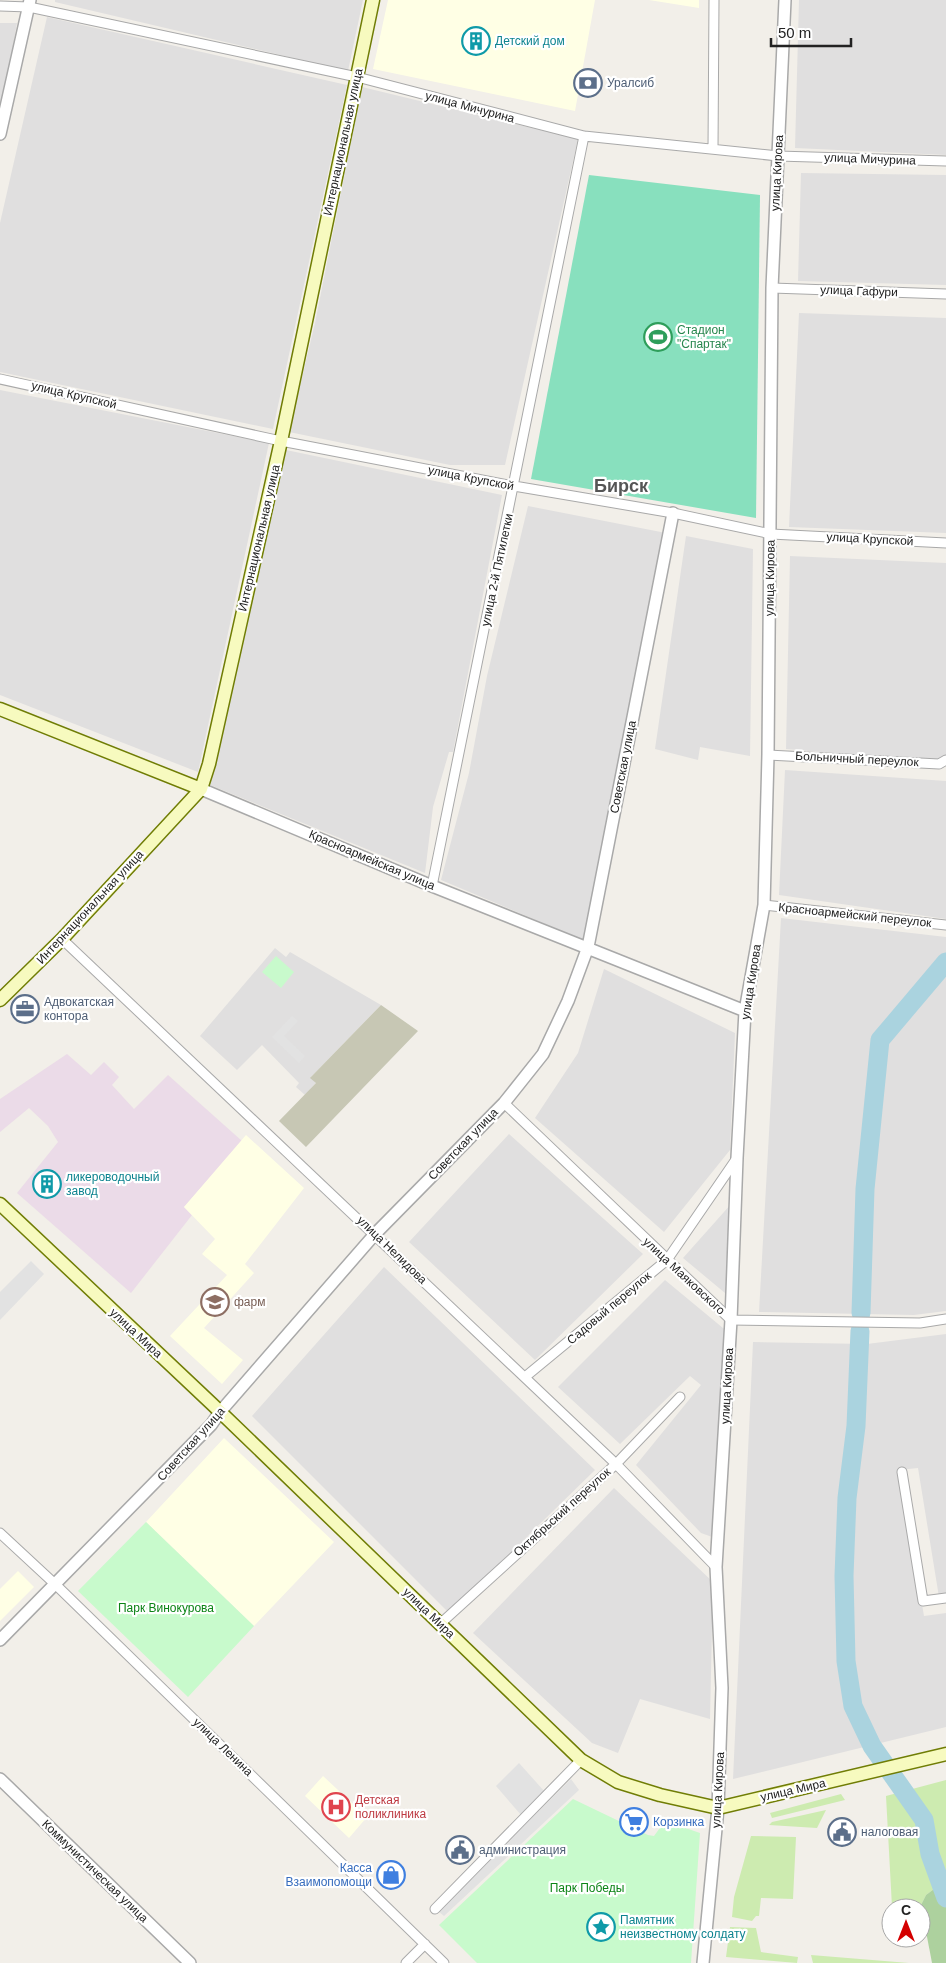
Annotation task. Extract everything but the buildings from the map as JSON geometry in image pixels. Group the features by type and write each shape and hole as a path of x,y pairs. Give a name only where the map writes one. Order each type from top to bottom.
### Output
{"main road":[{"name":"Интернациональная улица","path":"0,1000 62,939 201,789 209,764 281,441 313,278 373,0"},
{"name":"Красноармейская улица","path":"0,708 201,789"},
{"name":"улица Мира","path":"0,1204 220,1412 581,1760 618,1782 660,1795 718,1808 946,1754"}],"street":[{"path":"713,149 714,0"},
{"name":"улица Кирова","path":"702,1963 718,1808 722,1688 716,1567 731,1320 745,1011 764,905 771,534 772,288 785,0"},
{"name":"улица Мичурина","path":"0,6 30,3 357,77 584,136 778,156 946,162"},
{"path":"0,134 30,3"},
{"name":"улица 2-й Пятилетки","path":"432,886 584,136"},
{"name":"улица Гафури","path":"772,288 946,294"},
{"name":"улица Крупской","path":"0,379 281,441 514,486 673,513 771,534 946,544"},
{"name":"Советская улица","path":"0,1640 56,1585 211,1424 375,1234 504,1103 543,1054 568,1001 588,946 673,513"},
{"name":"Больничный переулок","path":"768,755 939,764 946,760"},
{"name":"Красноармейская улица","path":"201,789 432,886 588,946 745,1011"},
{"name":"Красноармейский переулок","path":"764,905 946,925"},
{"name":"улица Нелидова","path":"62,939 526,1377 616,1464 716,1567"},
{"name":"улица Маяковского","path":"504,1103 731,1320 920,1322 946,1319"},
{"name":"Садовый переулок","path":"526,1377 667,1260 737,1158"},
{"name":"Октябрьский переулок","path":"440,1624 616,1464 680,1397"},
{"path":"902,1472 923,1601 946,1598"},
{"name":"улица Ленина","path":"0,1533 56,1585 444,1963"},
{"path":"435,1909 581,1760"},
{"name":"Коммунистическая улица","path":"0,1779 190,1963"},
{"path":"406,1963 425,1944"}],"shaded area":[{"path":"55,0 363,0 348,71 55,2"},
{"path":"388,0 595,0 575,111 373,69"},
{"path":"649,0 699,0 699,8"},
{"path":"799,0 946,0 946,155 795,148"},
{"path":"47,17 347,85 273,429 0,372 0,223"},
{"path":"0,23 17,23 0,120"},
{"path":"362,87 578,139 505,465 450,465 289,432 315,323"},
{"path":"801,173 946,175 946,285 798,281"},
{"path":"799,313 946,318 946,533 789,527"},
{"path":"0,390 269,443 198,772 0,695"},
{"path":"286,450 502,495 453,752 449,752 433,807 425,873 210,785"},
{"path":"528,506 666,533 588,942 441,880 469,773 487,676"},
{"path":"686,536 753,549 750,756 700,747 698,760 655,749"},
{"path":"790,556 946,563 946,763 786,749"},
{"path":"785,770 946,781 946,919 779,895"},
{"path":"781,918 946,937 946,1311 914,1315 759,1312"},
{"path":"275,948 286,957 290,952 381,1005 311,1077 316,1083 305,1095 296,1087 299,1083 262,1045 237,1070 200,1036"},
{"path":"604,969 735,1033 730,1150 664,1232 535,1118 578,1053"},
{"path":"381,1005 418,1031 306,1147 279,1121 316,1083 310,1078"},
{"path":"292,1016 298,1021 284,1036 305,1056 299,1063 272,1037"},
{"path":"67,1054 91,1075 104,1062 119,1077 112,1085 134,1109 168,1075 242,1141 184,1207 192,1215 131,1293 17,1193 58,1142 48,1126 29,1108 0,1132 0,1099"},
{"path":"509,1134 643,1254 535,1360 409,1242"},
{"path":"246,1135 304,1188 245,1264 254,1273 204,1328 243,1360 222,1384 170,1336 227,1275 202,1254 215,1239 184,1207"},
{"path":"732,1203 731,1298 683,1258"},
{"path":"31,1261 44,1274 0,1320 0,1292"},
{"path":"384,1267 595,1470 449,1613 252,1416"},
{"path":"665,1280 729,1333 715,1538 701,1533 636,1465 701,1385 690,1376 620,1444 558,1387"},
{"path":"946,1334 946,1597 939,1597 918,1468 899,1470 924,1616 946,1613 946,1727 733,1779 753,1342 867,1344"},
{"path":"224,1438 334,1542 254,1626 146,1522"},
{"path":"614,1488 713,1582 710,1719 640,1699 618,1753 592,1743 473,1633"},
{"path":"18,1571 34,1587 0,1621 0,1589"},
{"path":"519,1763 545,1792 521,1815 496,1786"},
{"name":"Детская поликлиника","path":"323,1776 367,1817 349,1838 305,1796"},
{"path":"571,1779 579,1790 444,1916 438,1911"}],"green space":[{"name":"Стадион \"Спартак\"","path":"589,175 760,195 756,518 531,479"},
{"path":"276,956 294,972 281,988 262,972"},
{"name":"Парк Винокурова","path":"146,1522 254,1626 188,1697 78,1591"},
{"path":"946,1780 946,1880 924,1898 892,1898 886,1796"},
{"path":"841,1794 845,1800 772,1818 770,1813"},
{"name":"Парк Победы","path":"573,1799 648,1835 654,1836 665,1821 700,1833 691,1963 477,1963 439,1925"},
{"path":"826,1810 817,1828 769,1825 772,1822"},
{"path":"751,1836 796,1837 793,1899 761,1898 759,1916 756,1916 752,1921 732,1917 734,1897"},
{"path":"946,1880 946,1963 932,1963 929,1948 931,1948 931,1898 924,1898"},
{"path":"730,1927 756,1928 761,1952 798,1957 797,1963 726,1957"},
{"path":"811,1955 909,1963 813,1963"}],"waterway":[{"path":"861,1313 865,1189 880,1040 946,962"},
{"path":"860,1331 856,1426 847,1498 844,1576 846,1661 853,1706 872,1746 924,1820 930,1854 946,1898"}],"place":[{"name":"Детский дом","path":"476,41"},
{"name":"Уралсиб","path":"588,83"},
{"name":"Стадион \"Спартак\"","path":"658,337"},
{"name":"Адвокатская контора","path":"25,1009"},
{"name":"ликероводочный завод","path":"47,1184"},
{"name":"фарм","path":"215,1302"},
{"name":"Детская поликлиника","path":"336,1807"},
{"name":"Корзинка","path":"634,1822"},
{"name":"налоговая","path":"842,1832"},
{"name":"администрация","path":"460,1850"},
{"name":"Касса Взаимопомощи","path":"391,1875"},
{"name":"Памятник неизвестному солдату","path":"601,1927"}],"district":[{"name":"Бирск","path":"621,486"}]}
